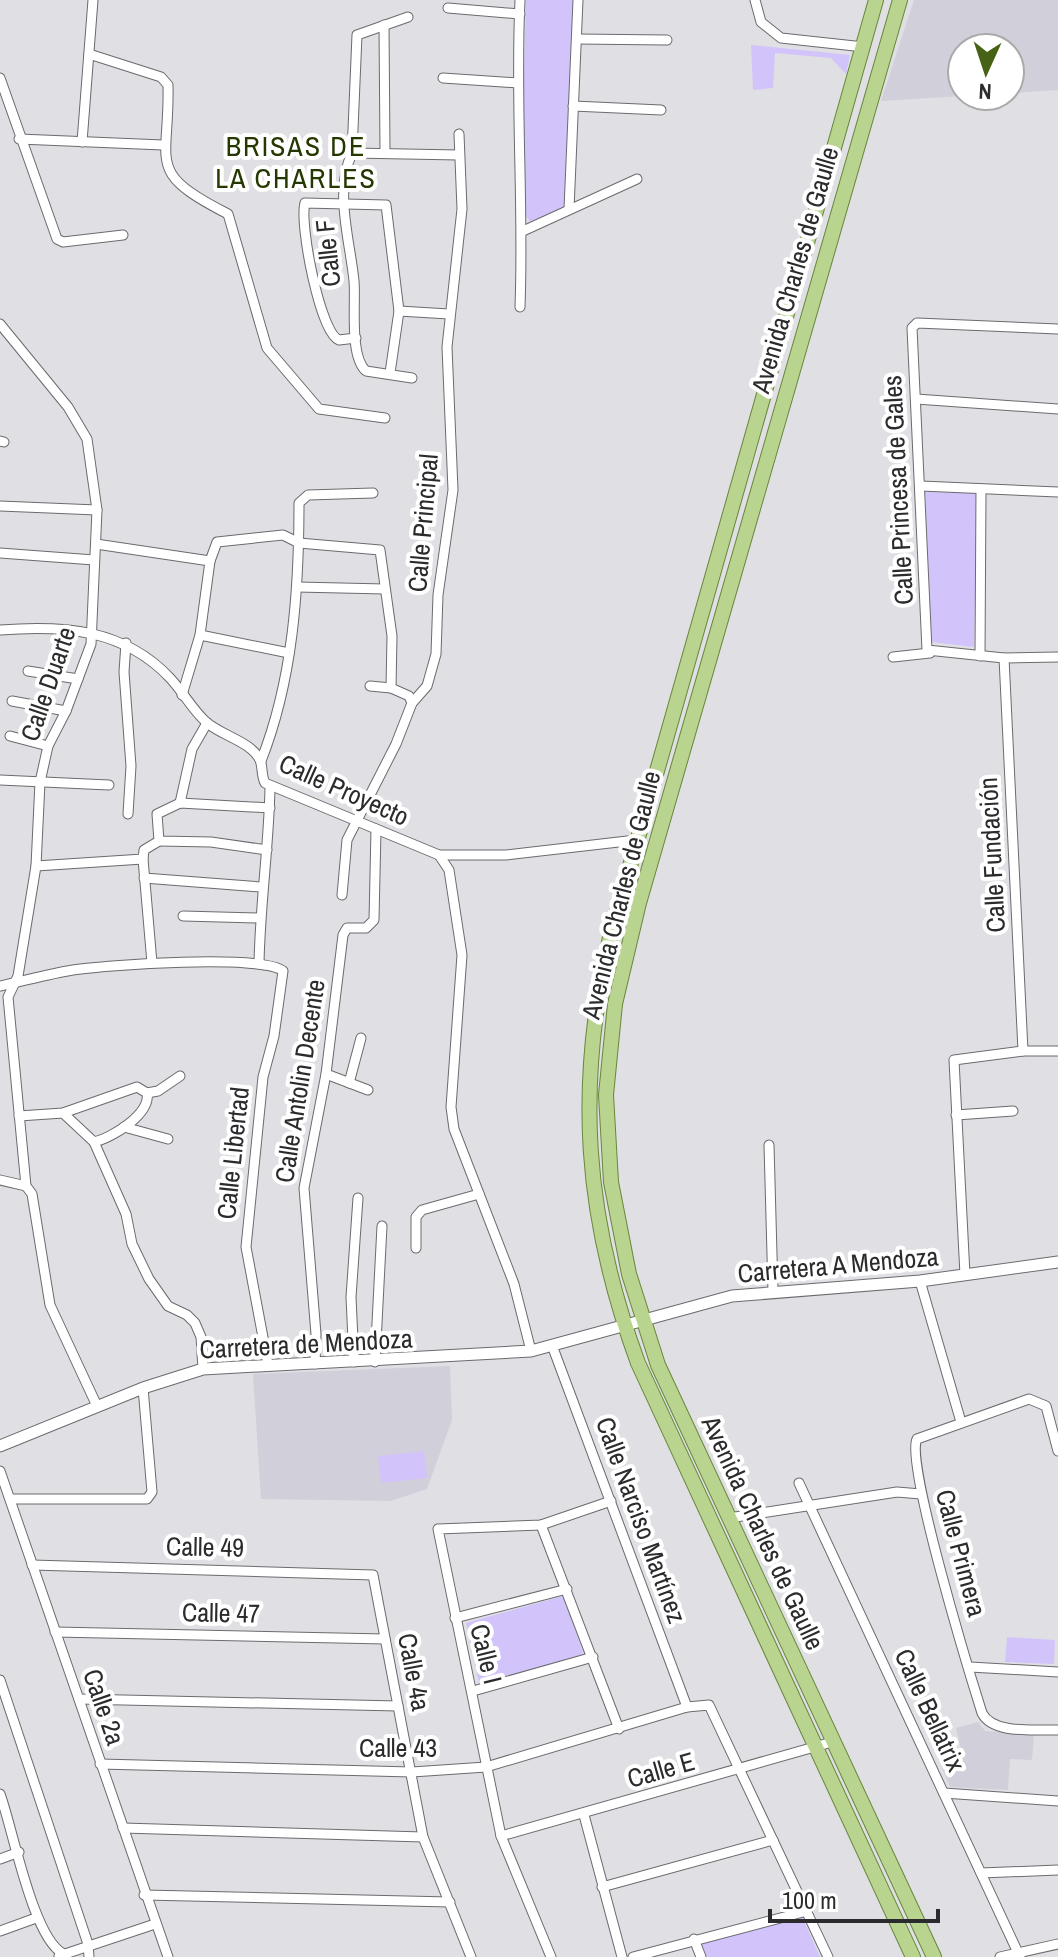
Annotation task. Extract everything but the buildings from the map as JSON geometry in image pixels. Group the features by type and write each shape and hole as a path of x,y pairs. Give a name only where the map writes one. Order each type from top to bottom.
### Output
{"main road":[{"name":"Avenida Charles de Gaulle","path":"876,0 636,840 598,995 592,1035 589,1116 593,1193 625,1328 711,1526 913,1957"},
{"name":"Avenida Charles de Gaulle","path":"900,0 645,879 615,1004 606,1095 607,1145 617,1222 643,1322 658,1365 934,1957"},
{"path":"677,698 696,702"},
{"path":"628,874 645,879"},
{"path":"802,1716 818,1711"}],"street":[{"path":"82,142 93,0"},
{"path":"520,0 518,83 523,231 520,307"},
{"path":"569,209 578,0"},
{"path":"755,0 761,22 781,38 864,47"},
{"path":"448,8 520,14"},
{"path":"385,153 384,25 408,17"},
{"name":"Calle F","path":"384,25 358,34 352,153 347,163 344,203 361,366 366,371 412,378"},
{"path":"577,39 667,40"},
{"path":"89,54 161,77 168,85 163,145 171,178 197,199 228,214 267,348 319,409 385,418"},
{"path":"0,78 19,139 59,241 123,235"},
{"path":"443,78 518,83"},
{"path":"573,106 661,110"},
{"name":"Calle Principal","path":"342,895 346,846 373,784 396,744 412,703 427,686 436,654 438,595 449,538 453,490 449,314 462,209 459,134"},
{"path":"19,139 163,145"},
{"path":"352,153 459,155"},
{"path":"523,231 637,179"},
{"path":"356,338 339,340 331,333 318,298 305,232 305,203 385,204 399,311 390,373"},
{"path":"399,311 449,314"},
{"name":"Calle Princesa de Gales","path":"929,651 912,328 917,323 1058,329"},
{"name":"Calle Duarte","path":"0,324 68,407 87,439 97,510 93,631 66,711 48,746 40,782 36,866 18,976 8,997 26,1186 32,1194 50,1305 97,1406"},
{"path":"916,399 1058,409"},
{"path":"921,486 1058,492"},
{"path":"980,656 981,489"},
{"path":"261,761 274,727 289,653 297,587 299,503 303,498 373,493"},
{"path":"0,506 97,510"},
{"path":"182,695 200,635 210,561 217,542 283,535 299,543 382,552 392,636 391,688"},
{"path":"96,544 210,561"},
{"path":"0,553 94,560"},
{"path":"297,587 385,589"},
{"name":"Calle Proyecto","path":"0,630 39,627 93,631 126,643 171,679 207,723 250,749 261,761 261,776 270,787 439,855 506,855 636,840"},
{"path":"200,635 289,653"},
{"path":"126,643 124,672 131,766 128,814"},
{"path":"893,657 929,651 1004,658 1058,657"},
{"name":"Calle Fundación","path":"1004,658 1023,1051"},
{"path":"28,671 78,679"},
{"path":"370,686 391,688 409,696 412,703"},
{"path":"12,701 66,711"},
{"path":"180,803 192,749 207,723"},
{"path":"10,736 48,746"},
{"path":"0,780 109,785"},
{"path":"0,986 73,970 152,963 259,964 261,887 267,850 270,787"},
{"path":"159,841 157,814 180,803 270,808"},
{"name":"Calle Antolin Decente","path":"315,1364 316,1334 304,1188 326,1074 343,935 347,928 366,928 374,920 376,829"},
{"path":"152,963 144,850 159,841 211,842 267,850"},
{"path":"439,855 449,870 462,955 451,1107 454,1129 514,1284 531,1351"},
{"path":"36,866 143,859"},
{"path":"144,878 261,887"},
{"path":"183,916 260,918"},
{"name":"Calle Libertad","path":"259,964 278,967 283,975 263,1077 246,1247 268,1364"},
{"path":"349,1083 361,1038"},
{"path":"965,1275 954,1060 1023,1051 1058,1051"},
{"path":"326,1074 368,1090"},
{"path":"19,1116 63,1113 137,1087 147,1093 158,1091 180,1076"},
{"path":"94,1142 124,1127 145,1105 147,1093"},
{"path":"956,1115 1013,1111"},
{"path":"63,1113 94,1142 126,1214 132,1244 149,1279 168,1306 187,1315 195,1323 201,1337 203,1369"},
{"path":"124,1127 168,1139"},
{"path":"769,1145 773,1291"},
{"path":"0,1180 26,1186"},
{"path":"416,1248 416,1217 422,1210 479,1194"},
{"path":"354,1362 351,1297 358,1198"},
{"path":"375,1362 382,1226"},
{"name":"Carretera A Mendoza","path":"625,1328 699,1304 773,1291 920,1281 1058,1262"},
{"path":"920,1281 961,1422 1029,1399 1046,1406 1058,1451"},
{"name":"Carretera de Mendoza","path":"0,1446 143,1388 203,1369 375,1362 531,1351 625,1328"},
{"name":"Calle Narciso Martínez","path":"553,1348 687,1707"},
{"path":"11,1499 147,1499 152,1492 143,1388"},
{"name":"Calle Primera","path":"961,1422 917,1439 914,1455 921,1494 987,1722 996,1726 1058,1730"},
{"name":"Calle 2a","path":"0,1471 144,1895 168,1957"},
{"name":"Calle Bellatrix","path":"799,1483 812,1505 1019,1955"},
{"path":"729,1518 897,1492 921,1494"},
{"name":"Calle I","path":"551,1957 501,1836 438,1529 541,1525 611,1501"},
{"path":"541,1525 619,1729"},
{"name":"Calle 49","path":"32,1565 370,1573 374,1578"},
{"name":"Calle 4a","path":"374,1578 423,1837 471,1957"},
{"path":"455,1618 567,1589"},
{"name":"Calle 47","path":"55,1632 385,1639"},
{"path":"473,1691 593,1657"},
{"path":"970,1667 1058,1672"},
{"path":"0,1680 88,1944 89,1957"},
{"path":"79,1699 398,1706"},
{"path":"687,1707 705,1704 711,1707 828,1957"},
{"name":"Calle 43","path":"100,1764 412,1772 486,1767 687,1707"},
{"name":"Calle E","path":"501,1836 584,1815 832,1742"},
{"path":"944,1793 1058,1801"},
{"path":"0,1794 36,1918 49,1944 60,1956 88,1944 155,1924"},
{"path":"584,1815 622,1957"},
{"path":"123,1828 423,1837"},
{"path":"602,1887 773,1840"},
{"path":"0,1859 19,1852"},
{"path":"981,1873 1058,1870"},
{"path":"144,1895 450,1902"},
{"path":"633,1957 807,1911"},
{"path":"0,1931 36,1918"},
{"path":"694,1939 701,1957"},
{"path":"1000,1957 1058,1944"}],"shaded area":[{"path":"526,0 573,0 566,203 565,207 530,222 525,214 523,110"},
{"path":"914,0 1058,0 1058,90 1026,92 1026,32 946,32 946,97 881,101"},
{"path":"751,45 850,55 846,74 831,58 775,53 773,88 753,90"},
{"path":"925,492 977,493 974,647 931,642"},
{"path":"450,1366 452,1420 427,1489 391,1501 261,1499 253,1374"},
{"path":"424,1451 427,1478 381,1483 378,1456"},
{"path":"563,1596 584,1655 479,1683 466,1623"},
{"path":"1007,1637 1055,1640 1054,1664 1005,1662"},
{"path":"978,1722 985,1731 1034,1734 1032,1760 1010,1759 1008,1790 950,1787 941,1766 962,1754 956,1728"},
{"path":"801,1914 820,1957 704,1957 699,1941"}],"district":[{"name":"BRISAS DE LA CHARLES","path":"296,162"}]}
